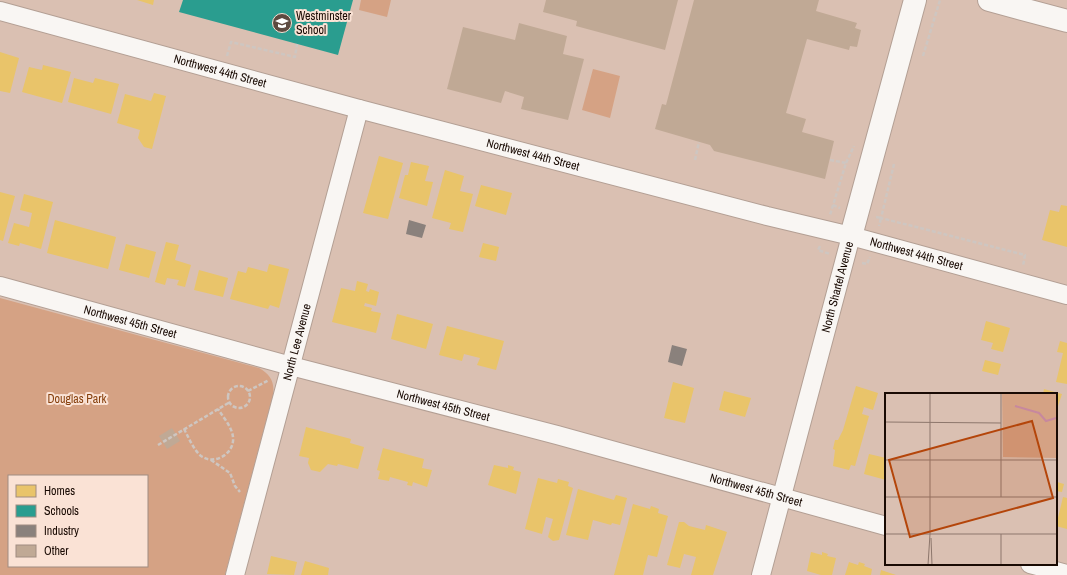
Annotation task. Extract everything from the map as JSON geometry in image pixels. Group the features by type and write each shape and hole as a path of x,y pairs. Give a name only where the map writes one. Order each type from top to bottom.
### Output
{"street":[{"name":"North Shartel Avenue","path":"761,575 915,0"},
{"path":"990,0 1067,21"},
{"name":"Northwest 44th Street","path":"0,11 359,109 767,216 851,236 1067,295"},
{"name":"North Lee Avenue","path":"235,575 359,109"},
{"name":"Northwest 45th Street","path":"0,286 291,366 557,435 885,526"},
{"path":"1034,565 1067,574"}],"path":[{"path":"923,56 940,0"},
{"path":"222,72 231,42 295,57 297,44"},
{"path":"695,160 699,142"},
{"path":"830,160 840,162"},
{"path":"894,164 881,218 1025,255 1019,282"},
{"path":"248,391 269,380"},
{"path":"243,387 248,391 250,397 244,406 237,407 230,402 228,395 232,388 243,387"},
{"path":"158,445 230,402"},
{"path":"211,460 224,456 229,451 233,443 232,432 218,409"},
{"path":"184,429 198,453 230,472 236,489 244,494 256,497"}],"green space":[{"path":"361,0 391,0 387,17 359,10"},
{"path":"593,69 620,76 610,118 582,110"},
{"name":"Douglas Park","path":"0,298 259,368 269,376 273,386 273,395 225,575 0,575"}],"building: Homes":[{"path":"137,0 154,0 153,5"},
{"path":"0,52 19,58 10,93 0,91"},
{"path":"43,65 71,72 62,103 22,92 29,67 42,70"},
{"path":"74,78 93,83 95,78 119,84 111,114 68,102"},
{"path":"154,93 166,96 152,149 144,147 138,138 140,130 117,123 125,94 151,101"},
{"path":"379,156 403,163 388,219 363,213"},
{"path":"411,162 429,166 425,181 433,182 427,206 399,198 405,175 408,175"},
{"path":"445,170 464,176 460,191 473,194 463,232 449,229 451,223 432,218"},
{"path":"481,185 512,193 506,215 475,206"},
{"path":"0,192 15,196 3,241 0,240"},
{"path":"24,194 53,202 41,249 20,243 19,246 8,243 14,223 29,227 32,213 20,210"},
{"path":"1061,205 1067,206 1067,247 1042,240 1050,210 1059,212"},
{"path":"55,220 116,237 108,269 47,253"},
{"path":"166,242 179,245 175,260 191,265 185,287 177,285 179,280 167,278 165,285 155,282"},
{"path":"483,243 499,247 496,261 479,257"},
{"path":"126,244 156,252 149,278 119,270"},
{"path":"269,264 289,269 279,308 270,305 268,309 230,299 238,271 246,273 248,267 267,272"},
{"path":"199,270 228,278 223,297 194,290"},
{"path":"357,281 368,284 366,291 369,292 370,289 379,292 376,306 365,303 364,306 372,308 371,311 381,313 376,333 332,322 341,288 355,291"},
{"path":"397,314 433,324 426,349 391,339"},
{"path":"986,321 1010,328 1003,352 991,349 993,343 981,340"},
{"path":"447,326 504,341 496,370 477,365 480,358 464,354 462,361 439,355"},
{"path":"1060,341 1067,343 1067,384 1056,382 1063,353 1057,352"},
{"path":"985,360 1001,364 998,375 982,371"},
{"path":"673,382 694,388 685,423 664,418"},
{"path":"856,386 878,393 873,410 864,407 862,414 869,416 855,466 851,465 849,470 833,466 835,450 833,449 835,440 838,440 843,430"},
{"path":"1044,389 1062,394 1057,409 1057,393 1043,393"},
{"path":"724,391 751,398 745,417 719,410"},
{"path":"306,427 351,439 350,443 364,447 358,469 338,464 337,466 328,464 320,472 311,470 308,463 309,458 299,456"},
{"path":"383,448 424,459 422,468 432,470 427,487 413,482 412,486 407,485 408,482 390,477 389,481 378,479 380,471 377,470"},
{"path":"869,454 885,458 885,480 864,474"},
{"path":"494,465 508,468 508,465 514,467 513,470 521,472 516,494 488,485"},
{"path":"538,478 557,483 558,479 569,482 568,486 573,488 559,540 553,541 548,537 553,519 546,517 542,534 525,529"},
{"path":"1057,482 1064,484 1062,492 1057,491"},
{"path":"578,489 614,500 616,495 627,498 620,525 612,523 611,525 593,520 588,540 566,535"},
{"path":"1063,497 1067,498 1067,529 1057,526"},
{"path":"633,504 650,509 651,506 659,509 658,513 668,516 657,557 648,555 643,575 614,575"},
{"path":"679,522 684,522 689,526 705,530 706,525 727,532 713,575 691,575 696,557 684,554 680,568 667,565"},
{"path":"811,552 822,555 822,552 828,554 827,556 836,558 832,575 821,575 807,571"},
{"path":"271,556 297,562 294,575 267,574"},
{"path":"305,561 329,568 328,575 301,575"},
{"path":"849,562 858,565 859,562 865,564 864,566 872,569 871,575 845,575"},
{"path":"881,570 896,575 880,575"}],"building: Schools":[{"name":"Westminster School","path":"183,0 353,0 338,55 179,12"}],"building: Industry":[{"path":"409,220 426,225 422,238 406,234"},
{"path":"672,345 687,349 682,366 668,362"}],"building: Other":[{"path":"546,0 678,0 665,50 576,26 577,21 543,12"},
{"path":"694,0 819,0 816,11 857,23 855,28 861,30 857,47 850,46 849,50 807,39 786,113 806,119 802,132 834,141 825,179 714,151 710,145 655,129 662,104 666,105"},
{"path":"519,23 567,36 563,54 584,59 568,120 521,109 524,97 505,91 501,103 447,89 463,27 515,40"},
{"path":"172,428 180,441 167,449 159,436"}],"place":[{"name":"Westminster School","path":"282,23"}]}
